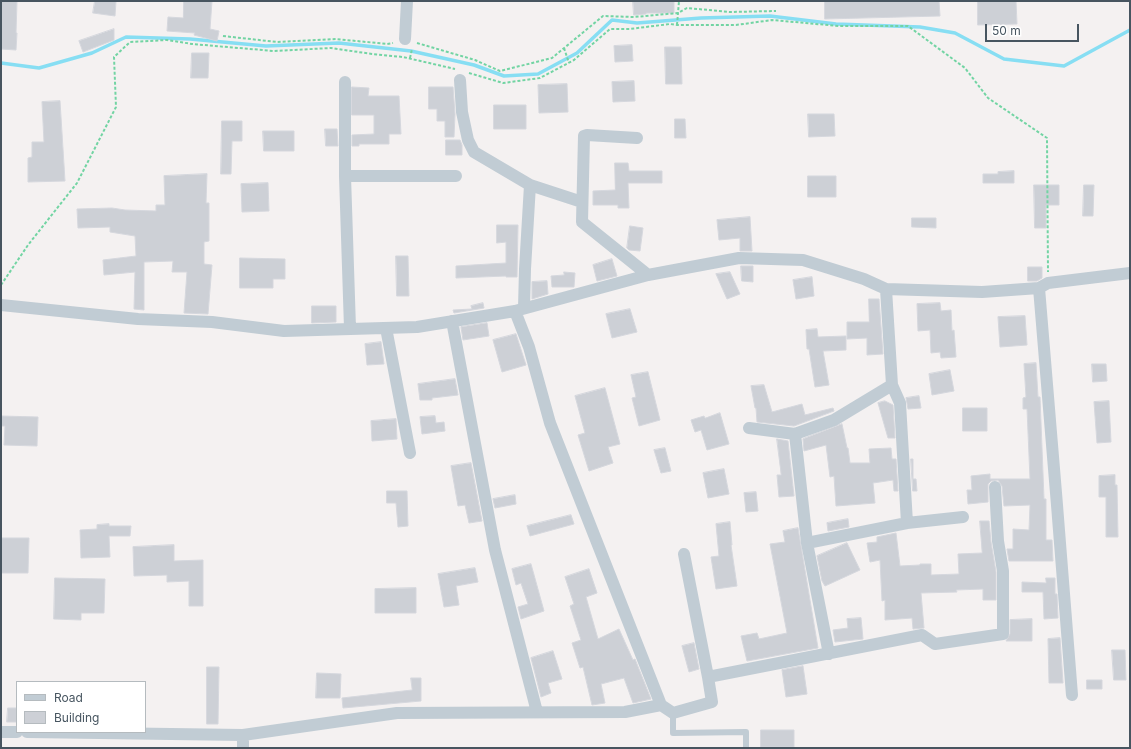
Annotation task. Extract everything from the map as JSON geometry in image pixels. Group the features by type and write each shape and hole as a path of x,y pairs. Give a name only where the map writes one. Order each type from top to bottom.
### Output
{"street":[{"path":"405,40 407,1"},
{"path":"461,74 462,112 468,140 474,152 530,184 582,202"},
{"path":"345,82 350,328"},
{"path":"636,138 584,136 582,222 648,274"},
{"path":"346,176 456,176"},
{"path":"530,184 525,269 520,309 529,347 550,423 661,705 672,713 712,702 684,554"},
{"path":"1,305 138,319 212,322 284,331 417,327 520,309 648,274 739,258 803,260 864,279 886,289 982,292 1044,286 1130,273"},
{"path":"1044,286 1052,450 1072,695"},
{"path":"886,289 892,385 900,403 907,523"},
{"path":"452,321 495,550 537,712"},
{"path":"386,328 410,453"},
{"path":"749,428 795,434 834,420 892,385"},
{"path":"795,434 807,543 829,654"},
{"path":"708,677 922,635 935,644 1003,634 1002,570 998,541 995,487"},
{"path":"807,543 907,523 963,517"},
{"path":"99,733 243,735 397,712 625,712 661,705"},
{"path":"1,732 16,732"},
{"path":"243,735 244,748"}],"lane":[{"path":"672,713 673,733 746,732 746,748"}],"path":[{"path":"677,25 679,1"},
{"path":"223,36 278,42 336,40 387,44 405,40 475,60 500,71 552,58 603,16 634,17 678,13 687,8 730,12 776,12"},
{"path":"1,285 28,245 77,183 116,107 114,57 130,42 167,40 192,44 274,51 331,48 372,54 404,56 461,74 503,83 540,78 574,60 610,29 630,29 670,24 736,25 772,20 839,26 908,26 965,68 988,98 1046,138 1044,286"},
{"path":"564,48 569,63"}],"building":[{"path":"2,1 17,1 16,50 1,49"},
{"path":"95,1 116,1 115,16 93,13"},
{"path":"184,1 212,1 210,29 219,31 217,41 194,35 195,33 167,31 168,17 183,18"},
{"path":"633,1 674,1 674,13 646,13 634,15"},
{"path":"825,1 939,1 940,16 825,19"},
{"path":"978,1 1016,1 1017,24 978,25"},
{"path":"114,29 114,40 83,52 79,41"},
{"path":"632,45 633,61 615,62 614,46"},
{"path":"665,47 681,47 682,84 666,84"},
{"path":"192,53 209,53 208,78 191,78"},
{"path":"634,81 635,101 613,102 612,82"},
{"path":"567,84 568,112 539,113 538,85"},
{"path":"352,87 369,88 368,96 399,96 401,134 389,134 389,144 359,144 359,146 352,146 352,135 374,134 374,115 352,115"},
{"path":"429,87 453,87 455,114 454,137 445,137 445,121 437,121 437,109 429,109"},
{"path":"60,101 65,181 28,182 28,158 32,157 32,142 44,142 42,102"},
{"path":"494,105 526,105 526,129 494,129"},
{"path":"808,114 834,114 835,136 809,137"},
{"path":"675,119 685,119 686,138 675,138"},
{"path":"222,121 242,121 242,141 232,141 231,174 221,174"},
{"path":"325,129 337,129 338,146 326,146"},
{"path":"263,131 294,131 294,151 264,151"},
{"path":"446,140 460,140 462,145 462,155 446,155"},
{"path":"615,163 628,163 629,171 662,171 662,183 628,183 629,208 618,208 618,205 593,205 593,191 615,190"},
{"path":"1014,171 1014,183 983,183 983,174 998,174 998,172"},
{"path":"207,174 206,203 209,203 209,241 204,242 204,264 212,265 208,314 184,313 187,272 172,272 173,261 144,262 144,310 134,309 135,272 104,275 103,260 136,256 135,236 110,232 110,227 78,228 77,209 112,208 156,211 156,205 165,205 164,176"},
{"path":"808,176 836,176 836,197 808,197"},
{"path":"268,183 269,211 242,212 241,184"},
{"path":"1034,185 1059,185 1059,205 1046,205 1046,228 1035,228"},
{"path":"1084,185 1094,185 1093,216 1083,216"},
{"path":"750,217 752,251 740,251 740,238 719,240 717,220"},
{"path":"912,218 936,218 936,228 912,227"},
{"path":"497,225 518,225 517,277 456,278 456,266 506,263 506,242 497,243"},
{"path":"630,226 643,228 640,251 629,250 627,248"},
{"path":"396,256 408,256 409,296 397,296"},
{"path":"240,258 285,259 285,279 273,279 273,288 240,288"},
{"path":"612,259 617,276 597,281 593,265"},
{"path":"741,266 753,266 753,282 742,281"},
{"path":"1028,267 1042,267 1042,278 1037,281 1028,281"},
{"path":"564,272 575,273 574,287 552,287 551,276 564,275"},
{"path":"730,272 740,294 727,299 716,274"},
{"path":"812,277 814,296 796,299 793,280"},
{"path":"547,281 548,294 532,299 532,282"},
{"path":"869,299 879,299 883,354 867,355 867,338 847,339 847,322 869,322"},
{"path":"483,303 484,308 454,313 453,310 472,309 471,306"},
{"path":"940,303 941,311 951,310 952,331 954,330 956,357 941,358 940,352 931,353 930,330 918,331 917,304"},
{"path":"312,306 336,306 336,322 312,323"},
{"path":"630,309 637,332 612,338 606,314"},
{"path":"1025,316 1027,345 1000,347 998,317"},
{"path":"487,323 489,336 463,340 461,327"},
{"path":"817,329 818,337 846,336 846,350 823,351 829,385 815,387 809,349 807,349 806,330"},
{"path":"516,334 526,365 502,372 493,340"},
{"path":"381,342 384,364 367,365 365,344"},
{"path":"1036,363 1038,397 1040,397 1044,499 1046,499 1046,540 1052,540 1053,561 1009,561 1007,549 1013,549 1013,529 1029,530 1030,505 1004,506 1002,486 998,480 991,481 988,484 988,502 968,504 967,490 972,490 971,476 990,474 990,479 1030,479 1027,409 1023,409 1023,398 1026,397 1024,364"},
{"path":"1092,364 1106,364 1107,381 1093,382"},
{"path":"950,370 954,391 932,395 929,374"},
{"path":"648,372 660,420 639,426 632,398 636,397 631,375"},
{"path":"455,379 458,395 432,398 432,400 420,400 418,384"},
{"path":"764,385 772,412 802,404 805,415 833,408 834,411 794,426 757,422 756,408 751,386"},
{"path":"605,388 620,444 608,447 613,463 589,471 578,435 585,433 575,396"},
{"path":"919,396 921,408 908,409 906,398"},
{"path":"885,401 893,405 895,438 888,438 878,403"},
{"path":"1109,401 1111,442 1097,443 1094,402"},
{"path":"963,408 987,408 987,431 963,431"},
{"path":"720,413 729,444 707,450 701,430 695,432 691,420 704,416 705,418"},
{"path":"1,416 38,417 37,446 4,445 5,426 1,426"},
{"path":"435,416 436,423 444,422 445,431 422,434 420,417"},
{"path":"396,419 397,439 372,441 371,421"},
{"path":"842,424 850,463 870,463 869,449 891,448 892,459 896,459 898,491 894,491 893,480 873,483 875,503 836,506 834,476 830,477 826,445 804,451 803,439"},
{"path":"777,439 788,441 794,496 779,497 777,475 781,475"},
{"path":"665,448 671,471 661,473 654,450"},
{"path":"911,459 913,459 913,479 916,479 917,491 913,491"},
{"path":"471,463 482,521 469,523 465,505 458,506 451,466"},
{"path":"724,469 729,494 708,498 703,473"},
{"path":"1115,475 1115,485 1117,485 1118,537 1106,537 1106,497 1099,497 1099,476"},
{"path":"387,491 407,491 408,526 398,527 396,503 387,503"},
{"path":"756,492 758,511 746,512 744,493"},
{"path":"515,495 516,504 495,508 493,499"},
{"path":"571,515 574,524 530,536 527,526"},
{"path":"848,519 849,527 828,531 827,523"},
{"path":"980,521 989,521 996,572 996,600 983,600 983,589 956,590 957,592 921,593 924,628 913,629 912,618 885,620 885,600 882,601 880,560 870,562 867,543 877,542 877,537 896,533 900,566 931,564 931,575 959,574 958,554 982,553"},
{"path":"730,522 731,545 737,586 716,589 711,557 719,556 716,524"},
{"path":"109,524 109,526 131,526 130,536 109,536 110,557 81,558 80,530 97,529 97,525"},
{"path":"798,528 818,648 747,661 741,636 757,633 759,639 787,633 770,544 785,542 783,531"},
{"path":"1,538 29,538 28,573 1,573"},
{"path":"847,543 860,570 825,586 822,581 817,556"},
{"path":"174,545 174,561 203,560 203,606 189,606 189,581 167,582 167,575 134,576 133,547"},
{"path":"531,564 544,611 521,619 518,607 528,604 521,583 516,585 512,569"},
{"path":"475,568 478,582 456,586 459,605 444,607 438,574"},
{"path":"589,569 597,593 586,597 598,639 619,629 633,660 635,659 651,699 633,703 624,678 601,684 605,703 592,705 583,667 580,668 572,643 581,640 570,606 574,604 565,577"},
{"path":"55,578 105,579 104,613 81,613 81,620 54,619"},
{"path":"1046,578 1055,578 1058,618 1044,619 1043,592 1022,592 1022,582 1046,583"},
{"path":"416,588 416,613 375,613 375,589"},
{"path":"861,618 863,639 835,642 833,630 848,628 847,619"},
{"path":"1032,619 1032,641 1006,641 1010,634 1010,620"},
{"path":"1060,638 1063,683 1049,683 1048,639"},
{"path":"694,643 699,669 689,672 682,646"},
{"path":"1112,650 1125,650 1126,680 1114,680"},
{"path":"553,651 562,679 548,683 551,693 541,697 531,658"},
{"path":"803,666 807,694 786,697 782,670"},
{"path":"207,667 219,667 218,724 207,724"},
{"path":"317,673 341,674 340,698 316,698"},
{"path":"411,678 421,678 421,701 343,708 342,698 412,690"},
{"path":"1087,680 1102,680 1102,689 1087,689"},
{"path":"8,708 16,708 16,722 7,722"},
{"path":"761,730 794,730 794,747 761,747"}],"waterway":[{"path":"1,63 39,68 92,53 126,37 190,39 266,46 339,43 411,51 474,65 504,76 538,74 577,53 612,20 637,23 701,18 770,16 836,24 920,27 955,33 1004,59 1064,66 1130,30"}]}
